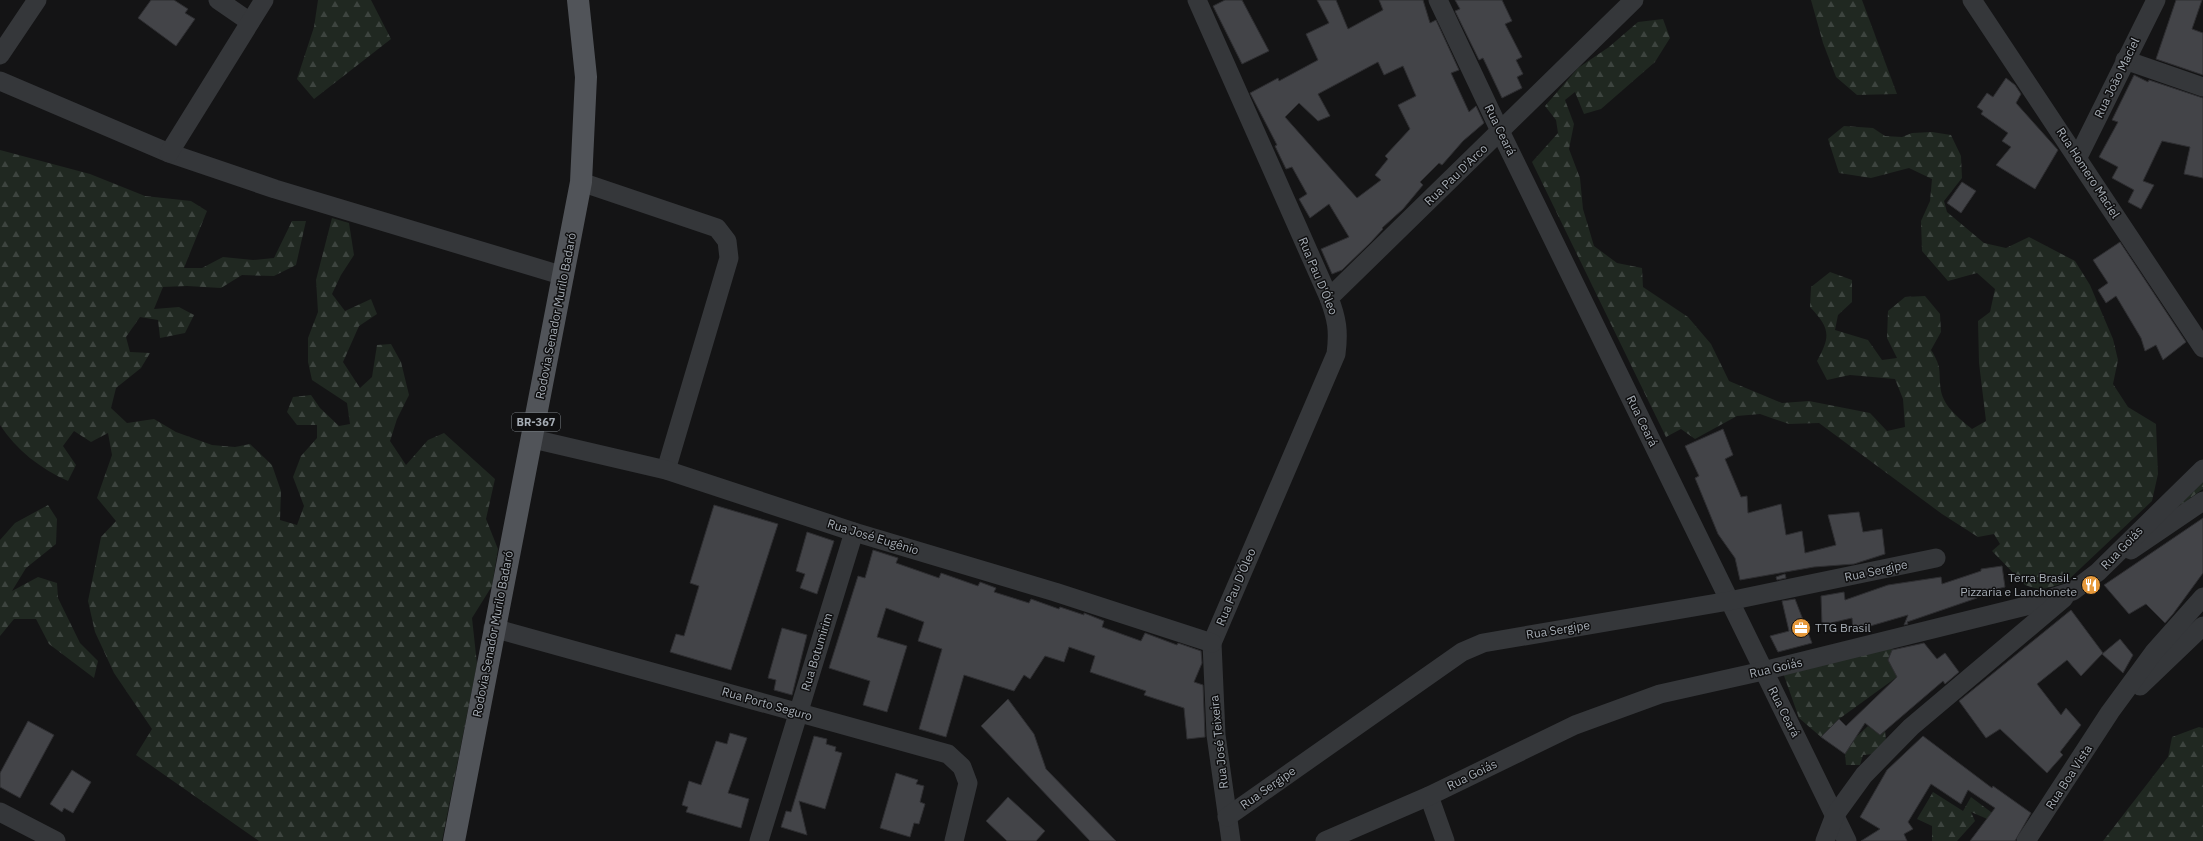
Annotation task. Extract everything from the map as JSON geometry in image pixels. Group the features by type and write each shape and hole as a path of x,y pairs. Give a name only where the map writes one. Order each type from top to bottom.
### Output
{"main road":[{"name":"Rodovia Senador Murilo Badaró","path":"454,841 494,628 533,439 581,182 586,77 578,0"}],"street":[{"path":"0,55 37,0"},
{"path":"218,0 250,22"},
{"path":"169,153 264,0"},
{"name":"Rua Pau D'Óleo","path":"1197,0 1329,298 1338,323 1336,354 1212,643"},
{"name":"Rua Ceará","path":"1438,0 1500,132 1847,841"},
{"name":"Rua Pau D'Arco","path":"1329,298 1633,0"},
{"name":"Rua Homero Maciel","path":"1972,0 2078,157 2203,348"},
{"name":"Rua João Maciel","path":"2078,157 2156,0"},
{"path":"2125,60 2203,87"},
{"path":"0,81 169,153 275,189 564,276"},
{"path":"581,182 717,228 727,241 729,258 666,470"},
{"name":"Rua José Eugênio","path":"533,439 666,470 854,532 1054,592 1212,643"},
{"name":"Rua Goiás","path":"1324,841 1429,796 1575,725 1660,694 1763,671 2030,605 2073,591 2098,572 2203,469"},
{"path":"2098,572 2203,501"},
{"name":"Rua Botumirim","path":"759,841 854,532"},
{"name":"Rua Sergipe","path":"1227,817 1462,652 1483,643 1729,601 1936,558"},
{"path":"1825,841 1835,815 1864,775 1911,727 2073,591"},
{"name":"Rua Boa Vista","path":"2026,841 2110,712 2154,652 2203,597"},
{"name":"Rua Boa Vista","path":"2110,712 2203,626"},
{"name":"Rua Porto Seguro","path":"494,628 948,754 962,767 968,783 954,841"},
{"name":"Rua José Teixeira","path":"1212,643 1216,735 1231,841"},
{"path":"1429,796 1445,841"},
{"path":"0,812 56,841"}],"green space":[{"path":"318,0 371,0 391,39 314,99 297,79 314,27"},
{"path":"1811,0 1862,0 1897,94 1857,95 1836,77 1823,43"},
{"path":"1663,19 1670,38 1655,62 1601,109 1584,114 1575,92 1565,100 1574,124 1569,149 1580,178 1583,209 1594,246 1617,263 1642,268 1643,287 1688,317 1711,344 1729,381 1782,403 1809,401 1870,413 1887,431 1905,427 1903,399 1895,379 1850,375 1827,380 1817,361 1825,345 1826,332 1822,321 1810,307 1811,287 1830,272 1852,280 1852,302 1838,315 1835,330 1868,340 1882,360 1897,358 1887,338 1888,311 1905,297 1925,296 1940,314 1941,332 1931,350 1939,366 1941,391 1945,402 1953,412 1972,429 1986,421 1979,363 1978,321 1990,312 1995,289 1977,273 1948,281 1922,251 1921,221 1930,201 1932,179 1909,168 1871,178 1839,173 1828,139 1844,126 1873,128 1885,136 1902,137 1912,133 1932,132 1951,135 1961,156 1962,178 1944,201 1947,212 1984,243 2006,248 2029,237 2075,261 2090,285 2113,339 2118,360 2113,384 2128,407 2156,424 2158,474 2152,501 2065,583 2040,590 2025,585 1992,551 2000,544 1994,534 1978,537 1942,514 1819,423 1789,424 1760,414 1737,416 1695,439 1681,429 1666,437 1532,162 1558,133 1556,120 1545,106 1578,68 1609,47 1638,22"},
{"path":"0,150 90,174 145,196 191,201 207,211 184,268 202,268 223,257 253,260 274,258 292,221 306,221 296,265 274,276 242,275 221,288 187,286 163,287 154,309 179,307 194,315 185,333 160,338 158,320 140,317 126,337 130,352 150,353 141,368 116,388 111,408 127,423 154,419 176,432 212,445 235,447 250,444 272,465 281,491 280,520 297,525 304,506 293,477 301,456 317,438 317,425 297,425 287,412 293,397 311,395 320,408 339,426 350,424 347,403 312,380 308,362 308,338 318,312 316,280 332,218 349,223 354,255 341,275 332,294 345,311 371,299 377,314 359,326 343,362 360,388 372,377 377,345 391,344 401,362 409,395 397,419 390,441 406,465 428,440 444,433 495,479 486,519 498,549 492,586 472,618 477,664 442,841 259,841 136,755 152,729 114,673 95,632 88,601 101,537 116,521 97,498 112,455 108,433 91,442 74,431 63,446 76,465 68,481 48,471 21,451 0,425"},
{"path":"2203,479 2203,489 2154,524"},
{"path":"48,505 57,519 56,544 26,568 12,591 38,577 57,583 58,598 80,643 98,661 94,678 49,644 36,619 14,619 0,636 0,540 15,523"},
{"path":"1894,645 1888,660 1897,677 1839,719 1821,737 1799,718 1782,670"},
{"path":"1868,726 1880,735 1885,731 1886,740 1874,754 1863,755 1860,765 1846,765 1845,754 1856,737"},
{"path":"2199,727 2203,728 2203,841 2103,841 2168,757 2172,737"},
{"path":"1933,792 1963,811 1971,797 1995,815 1992,821 1971,812 1975,821 1957,841 1932,841 1932,826 1917,819"}],"building":[{"path":"151,0 174,0 188,9 185,13 195,19 176,46 138,18"},
{"path":"1225,0 1242,0 1269,51 1242,64 1213,6"},
{"path":"1317,0 1336,0 1348,29 1383,10 1379,0 1423,0 1430,23 1436,20 1459,70 1451,73 1469,112 1476,106 1484,123 1463,141 1442,165 1439,163 1420,182 1423,185 1403,209 1382,228 1383,229 1370,243 1342,270 1332,274 1321,249 1349,237 1329,204 1310,218 1299,199 1307,194 1292,167 1286,169 1275,146 1277,145 1250,93 1278,78 1279,81 1318,60 1306,34 1329,23","holes":["1378,62 1384,75 1403,66 1416,96 1398,105 1410,129 1385,156 1388,159 1375,175 1381,180 1357,198 1285,117 1299,103 1318,121 1330,116 1318,94"]},
{"path":"1455,0 1502,0 1512,21 1505,24 1522,57 1516,60 1523,74 1517,77 1522,88 1502,98 1483,58 1479,60 1455,11 1460,9"},
{"path":"2176,0 2202,0 2192,29 2203,33 2203,75 2156,59"},
{"path":"2134,75 2148,82 2149,80 2203,98 2203,178 2184,174 2190,147 2162,141 2143,181 2154,185 2141,209 2128,202 2134,190 2112,178 2118,167 2099,157 2118,122 2112,120"},
{"path":"2006,78 2015,85 2021,94 2016,103 2058,150 2035,189 1996,165 2011,147 2002,141 2008,133 1981,114 1983,111 1977,107 1987,93 1993,97"},
{"path":"1962,182 1976,191 1961,213 1947,203"},
{"path":"2120,242 2186,342 2163,360 2156,345 2145,351 2141,338 2116,296 2106,303 2098,290 2108,283 2093,260"},
{"path":"1723,429 1733,455 1725,459 1741,497 1747,496 1748,513 1781,504 1786,535 1802,531 1805,553 1836,545 1828,515 1859,512 1863,532 1882,529 1885,554 1854,564 1814,567 1740,580 1735,558 1718,534 1695,478 1699,476 1685,446"},
{"path":"714,505 778,524 731,670 670,652 676,634 684,636 699,586 690,583"},
{"path":"2203,518 2203,573 2173,614 2165,623 2146,604 2129,614 2104,585"},
{"path":"807,532 834,541 817,594 800,588 805,574 796,571"},
{"path":"873,550 898,558 896,563 939,578 941,573 978,586 980,582 996,588 994,592 1029,603 1031,599 1059,609 1060,607 1084,615 1084,613 1104,621 1102,627 1141,641 1145,633 1177,645 1178,643 1201,651 1202,663 1194,682 1203,685 1205,737 1187,739 1184,708 1144,695 1146,691 1090,672 1095,656 1069,647 1064,662 1045,656 1030,679 1024,675 1014,691 964,675 946,737 919,729 942,649 918,641 924,622 886,608 877,637 907,646 887,712 863,705 870,681 829,668 858,576 865,578"},
{"path":"2002,566 2005,587 1976,594 1977,598 1907,622 1908,624 1904,625 1908,615 1853,631 1852,618 1822,625 1821,596 1844,592 1845,600 1888,585 1941,577 1942,584 1981,571 1981,569"},
{"path":"1785,574 1786,578 1777,580 1776,577"},
{"path":"1795,599 1812,643 1778,652 1770,636 1789,631 1782,601"},
{"path":"2071,610 2103,653 2081,676 2067,660 2037,684 2061,715 2066,708 2081,725 2060,752 2063,755 2047,773 2000,729 1986,738 1959,701"},
{"path":"782,628 807,635 792,695 774,690 776,680 768,678"},
{"path":"2120,639 2133,655 2123,673 2102,654"},
{"path":"1924,643 1937,659 1945,653 1959,672 1945,684 1943,681 1880,735 1865,723 1845,754 1821,737 1839,719 1846,726 1897,677 1888,660 1892,650"},
{"path":"1008,699 1034,734 1046,769 1116,841 1090,841 981,726"},
{"path":"28,721 54,735 20,798 0,787 0,773"},
{"path":"730,733 747,738 728,793 749,799 741,828 686,812 688,807 682,805 689,781 701,785 716,741 727,744"},
{"path":"814,736 827,739 826,744 836,747 835,751 842,753 825,809 799,801 807,835 781,827 786,811 791,812"},
{"path":"1923,736 1992,788 1993,786 2031,813 2015,841 1970,841 1995,808 1968,790 1961,804 1931,784 1908,822 1913,829 1904,834 1907,841 1861,841 1880,829 1860,817 1887,770"},
{"path":"72,770 91,782 73,813 64,808 62,812 50,804"},
{"path":"896,773 918,780 916,784 924,786 920,802 925,804 919,824 914,823 910,837 880,828"},
{"path":"1008,797 1045,831 1036,841 1007,841 986,821"}],"place":[{"name":"Terra Brasil - Pizzaria e Lanchonete","path":"2091,585"},
{"name":"TTG Brasil","path":"1801,628"}]}
